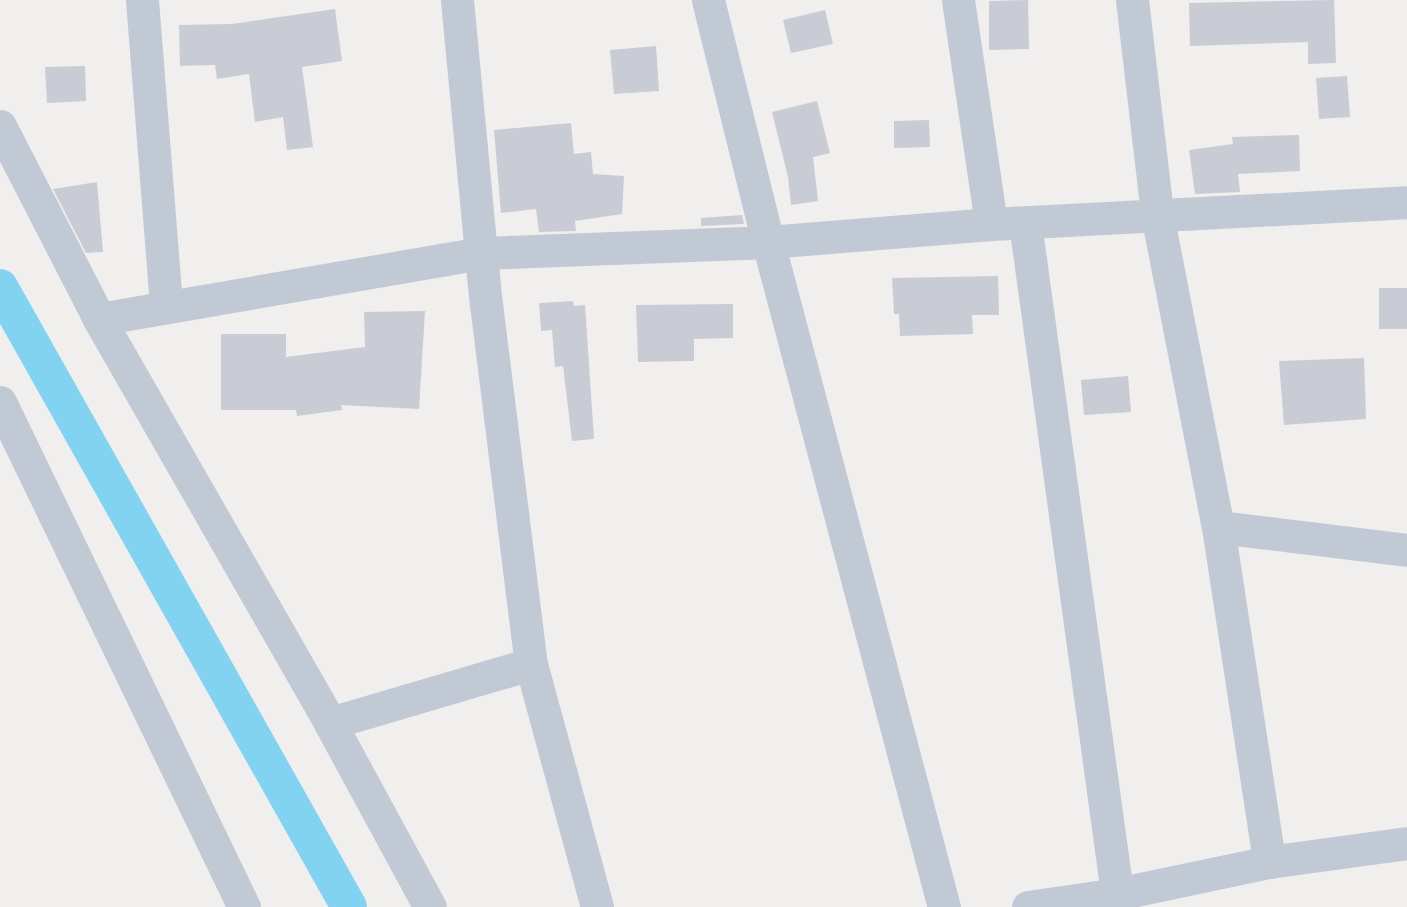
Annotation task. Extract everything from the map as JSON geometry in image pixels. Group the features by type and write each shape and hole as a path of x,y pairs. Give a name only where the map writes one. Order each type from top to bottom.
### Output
{"street":[{"path":"142,0 166,307"},
{"path":"457,0 481,253 531,664 597,907"},
{"path":"708,0 768,243 944,907"},
{"path":"958,0 990,224"},
{"path":"1132,0 1157,214 1218,527 1269,862"},
{"path":"0,126 99,319 330,723 430,907"},
{"path":"99,319 481,253 768,243 990,224 1407,202"},
{"path":"1025,223 1118,900"},
{"path":"0,402 244,907"},
{"path":"1218,527 1407,550"},
{"path":"330,723 531,664"},
{"path":"1028,907 1118,900 1269,862 1407,843"}],"building":[{"path":"1028,0 1029,49 989,50 989,1"},
{"path":"1334,0 1336,63 1308,64 1308,42 1190,46 1189,3"},
{"path":"335,9 342,61 302,67 313,147 287,150 283,117 255,122 249,74 217,79 215,65 180,66 179,25 232,24"},
{"path":"825,10 833,44 791,53 783,20"},
{"path":"656,46 659,91 614,94 610,50"},
{"path":"85,66 86,101 47,103 45,67"},
{"path":"1347,76 1350,117 1319,119 1316,78"},
{"path":"817,101 830,153 813,157 818,201 791,205 788,177 772,112"},
{"path":"929,120 930,147 894,148 894,121"},
{"path":"571,123 574,154 591,152 593,174 624,176 622,214 575,221 576,231 539,232 536,209 501,213 494,130"},
{"path":"1299,135 1300,171 1238,174 1240,192 1195,194 1189,150 1233,144 1232,137"},
{"path":"97,182 103,252 86,253 53,189"},
{"path":"742,215 744,224 701,226 701,218"},
{"path":"998,276 999,315 972,315 973,334 900,336 899,314 894,314 892,278"},
{"path":"1379,288 1407,288 1407,329 1379,329"},
{"path":"573,301 574,306 585,305 594,439 572,441 563,366 555,367 552,330 541,331 539,303"},
{"path":"733,304 733,338 694,339 694,361 638,362 636,305"},
{"path":"425,311 419,409 341,405 342,410 297,416 296,410 221,410 221,334 286,334 286,357 365,347 364,312"},
{"path":"1364,358 1366,419 1284,425 1279,361"},
{"path":"1128,376 1131,412 1084,415 1081,380"}],"waterway":[{"path":"0,287 349,907"}]}
